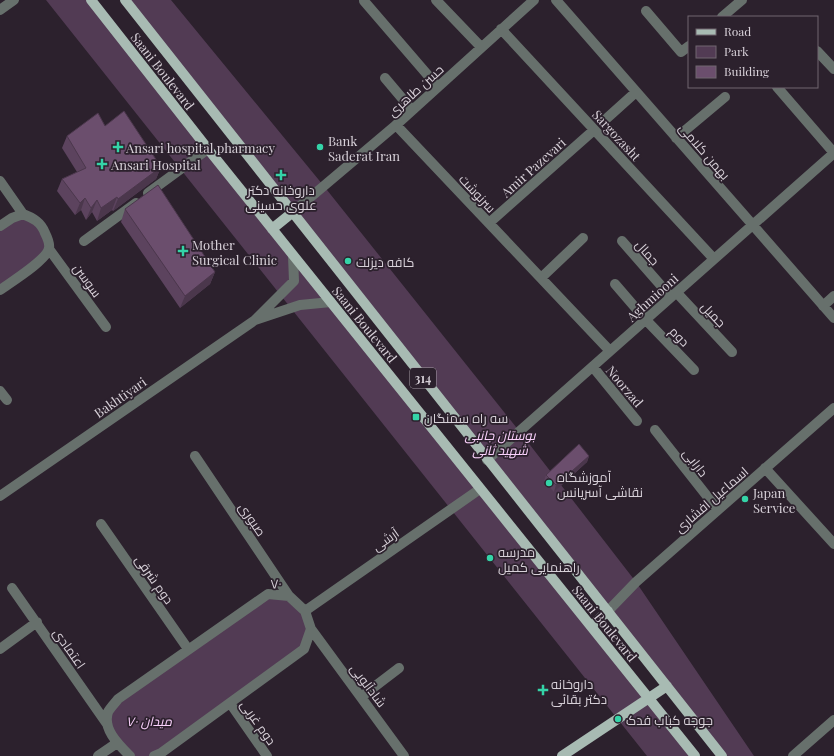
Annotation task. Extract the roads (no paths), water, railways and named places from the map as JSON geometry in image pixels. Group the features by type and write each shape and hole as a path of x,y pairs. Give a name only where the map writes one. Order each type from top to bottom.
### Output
{"main road":[{"name":"Saani Boulevard","path":"91,0 208,149 695,756"},
{"name":"Saani Boulevard","path":"125,0 722,756"},
{"path":"272,229 293,212"},
{"path":"591,626 608,611"},
{"path":"562,756 667,686"}],"street":[{"path":"0,10 14,0"},
{"path":"436,0 481,47"},
{"name":"حسن طاهری","path":"293,212 396,125 534,0"},
{"name":"بهمن کلامی","path":"556,0 834,318"},
{"path":"723,16 742,0"},
{"path":"364,1 438,87"},
{"path":"646,11 685,49"},
{"name":"Sargozasht","path":"501,29 714,259"},
{"path":"818,52 834,69"},
{"path":"385,78 412,110"},
{"path":"778,88 834,153"},
{"path":"606,119 636,92"},
{"path":"676,138 725,97"},
{"name":"سرنوشت","path":"396,125 610,351"},
{"name":"Amir Pazevari","path":"489,223 594,130"},
{"path":"84,241 208,149"},
{"name":"Aghmiooni","path":"487,460 834,153"},
{"path":"0,181 23,214 34,218 43,227 48,239 49,249 42,259 0,290"},
{"path":"0,226 12,218 23,214"},
{"path":"541,278 583,238"},
{"name":"جمال","path":"622,241 674,295"},
{"name":"سوسن","path":"49,249 106,327"},
{"path":"255,320 294,281 294,256"},
{"name":"دوم","path":"614,284 694,370"},
{"name":"جمیل","path":"674,295 732,352"},
{"path":"823,306 834,296"},
{"path":"255,320 300,305 331,302"},
{"name":"Bakhtiyari","path":"0,496 255,320"},
{"name":"Noorzad","path":"592,367 637,421"},
{"path":"0,391 7,400"},
{"name":"اسماعیل افشاری","path":"608,611 636,582 834,408"},
{"name":"دارابی","path":"654,430 718,510"},
{"name":"صبوری","path":"195,456 289,596"},
{"path":"765,468 834,544"},
{"name":"آرشی","path":"305,611 480,488"},
{"name":"دوم شرقی","path":"101,524 188,649"},
{"name":"اعتمادی","path":"12,588 107,724"},
{"name":"۷۰","path":"107,724 108,712 118,699 268,594 289,596 305,611 311,630"},
{"path":"0,649 37,622"},
{"path":"154,756 161,753 304,649 311,630"},
{"name":"شادآلویی","path":"311,630 404,756"},
{"path":"361,697 399,668"},
{"name":"دوم غربی","path":"230,703 267,756"},
{"path":"793,756 834,720"},
{"path":"107,724 117,743 130,756"},
{"path":"98,756 117,743"}],"place":[{"name":"Ansari hospital pharmacy","path":"118,147"},
{"name":"Bank Saderat Iran","path":"320,147"},
{"name":"Ansari Hospital","path":"102,164"},
{"name":"داروخانه دکتر علوی حسینی","path":"281,175"},
{"name":"Mother Surgical Clinic","path":"183,251"},
{"name":"کافه دیزلت","path":"348,261"},
{"name":"سه راه سمنگان","path":"416,417"},
{"name":"آموزشگاه نقاشی آسریانس","path":"549,483"},
{"name":"Japan Service","path":"745,499"},
{"name":"مدرسه راهنمایی کمیل","path":"490,558"},
{"name":"داروخانه دکتر بقائی","path":"543,690"},
{"name":"جوجه کباب فدک","path":"618,719"}],"park label":[{"name":"بوستان جانبی شهید ثانی","path":"500,442"},
{"name":"میدان ۷۰","path":"149,720"}]}
